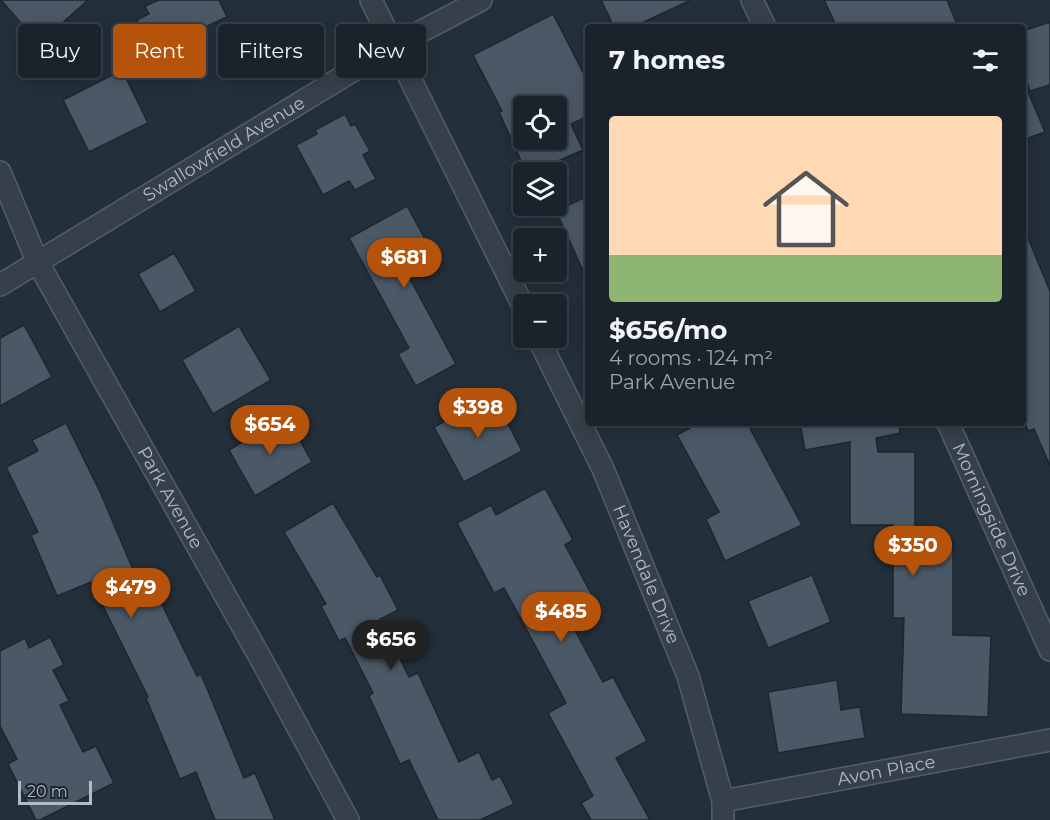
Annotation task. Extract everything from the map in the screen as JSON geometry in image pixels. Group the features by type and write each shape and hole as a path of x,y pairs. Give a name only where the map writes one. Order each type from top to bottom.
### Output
{"street":[{"path":"371,0 384,24"},
{"name":"Swallowfield Avenue","path":"426,29 481,0"},
{"path":"753,0 764,24"},
{"name":"Swallowfield Avenue","path":"0,285 340,78"},
{"path":"411,78 517,294"},
{"name":"Park Avenue","path":"0,172 37,261 261,659 348,820"},
{"name":"Havendale Drive","path":"543,348 603,469 688,676 723,811"},
{"name":"Morningside Drive","path":"949,426 1050,650"},
{"name":"Avon Place","path":"723,811 1050,740"}],"building":[{"path":"1,0 88,0 61,24 22,24"},
{"path":"159,0 219,0 227,17 206,27 206,24 139,24 137,20 149,14 145,6"},
{"path":"601,0 691,0 639,24 613,24"},
{"path":"824,0 947,0 957,24 836,24"},
{"path":"553,14 585,76 585,117 571,124 583,150 556,162 522,162 516,150 567,150 567,96 513,96 513,143 499,112 502,111 473,55"},
{"path":"1050,22 1050,85 1030,91 1026,78 1026,30"},
{"path":"113,75 113,78 126,78 148,123 89,152 63,100"},
{"path":"1026,87 1045,132 1026,139"},
{"path":"345,114 351,126 355,124 370,151 363,155 376,179 355,190 349,181 323,195 296,145 317,134 315,130"},
{"path":"585,197 585,275 567,235 567,228 564,228 558,216 567,216 567,206"},
{"path":"407,206 437,261 409,277 456,364 416,386 398,354 409,348 349,238"},
{"path":"1026,233 1050,291 1050,466 1034,429 1028,431 1026,426"},
{"path":"174,253 196,291 160,312 138,274"},
{"path":"24,325 52,377 0,406 0,338"},
{"path":"239,326 271,380 213,414 182,360"},
{"path":"493,395 522,451 464,482 434,427"},
{"path":"286,416 312,462 255,496 229,450"},
{"path":"66,423 101,494 142,591 153,586 197,676 201,674 244,778 255,773 275,820 215,820 196,772 180,779 146,698 148,697 91,582 57,596 31,535 38,532 6,467 38,451 32,440"},
{"path":"694,426 749,426 802,525 725,561 706,519 719,512 677,435"},
{"path":"801,426 899,426 900,433 876,438 878,452 915,452 915,541 953,541 953,635 991,636 988,717 901,714 904,618 893,618 893,525 850,525 850,442 805,450"},
{"path":"545,488 573,540 565,545 599,608 571,623 603,682 613,677 647,741 616,758 650,820 591,820 581,803 593,796 548,713 566,703 504,588 494,593 457,523 491,505 496,515"},
{"path":"333,503 377,577 380,575 398,610 380,619 409,677 418,673 459,762 479,752 492,780 500,776 514,804 480,820 438,820 409,760 400,764 369,696 373,693 345,638 339,641 321,606 326,604 284,532"},
{"path":"812,575 831,622 768,648 748,601"},
{"path":"50,637 64,665 53,670 69,701 60,705 83,752 96,746 114,783 36,820 8,764 17,759 0,726 0,651 25,638 29,648"},
{"path":"837,680 841,710 860,707 865,738 778,753 768,692"}]}
